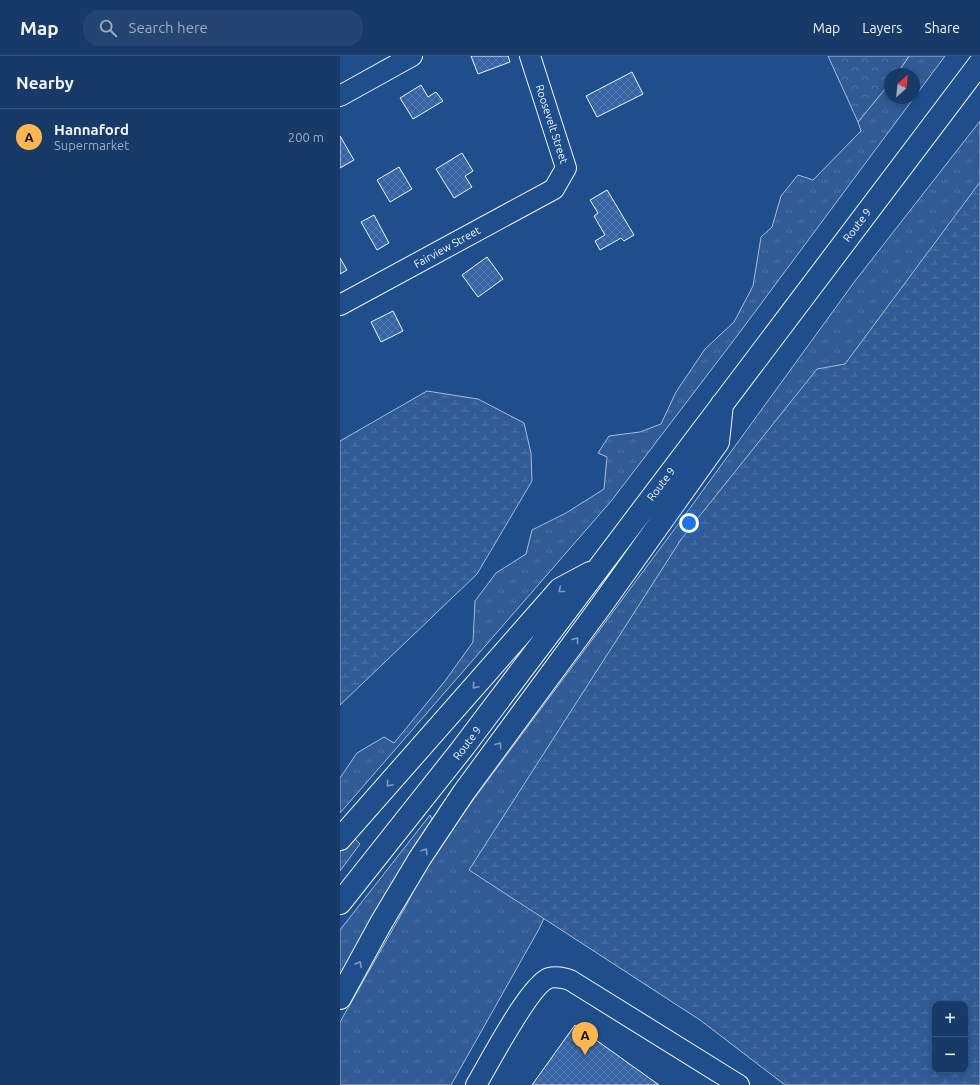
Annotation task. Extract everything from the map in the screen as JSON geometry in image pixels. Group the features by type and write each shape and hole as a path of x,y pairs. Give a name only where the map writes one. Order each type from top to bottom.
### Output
{"highway":[{"name":"Route 9","path":"340,903 462,749 979,64"},
{"path":"340,998 405,884 464,792 601,606 718,442 722,404"},
{"path":"340,839 560,589 595,571"}],"street":[{"path":"340,96 412,56"},
{"name":"Roosevelt Street","path":"530,56 566,168 554,189"},
{"name":"Fairview Street","path":"340,305 554,189"},
{"path":"476,1085 530,995 548,978 558,977 570,980 738,1085"}],"green space":[{"path":"828,56 909,56 901,68 884,68 884,90 858,122"},
{"path":"909,56 945,56 920,90 920,68 901,68"},
{"path":"884,90 884,104 910,104 740,332 612,500 340,813 340,778 357,753 384,737 394,743 445,681 473,642 475,601 496,573 526,554 532,530 566,513 604,489 607,457 598,453 609,436 640,432 661,424 676,392 705,349 734,322 753,286 761,237 772,227 781,196 798,175 813,180 861,131 858,122"},
{"path":"980,121 980,307 563,877 539,929 451,1085 340,1085 340,1022 406,906 430,858 685,515 855,281"},
{"path":"980,182 980,1085 785,1085 700,1020 469,870 682,538 817,369 845,364"},
{"path":"427,391 478,399 524,423 531,453 532,481 477,574 340,705 340,441"},
{"path":"430,815 433,821 340,977 340,930"},
{"path":"354,838 360,844 340,871 340,852"}],"building":[{"path":"471,56 508,56 510,62 478,74"},
{"path":"632,72 643,94 597,117 586,96"},
{"path":"421,85 428,97 436,92 443,101 413,119 400,98"},
{"path":"340,136 354,160 340,168"},
{"path":"462,153 473,171 465,176 472,187 454,198 436,169"},
{"path":"399,167 412,189 390,202 377,180"},
{"path":"607,190 634,235 624,241 621,238 600,250 595,241 605,235 594,216 598,213 590,200"},
{"path":"374,215 389,243 377,250 361,222"},
{"path":"487,257 503,279 478,297 462,275"},
{"path":"340,258 347,270 340,274"},
{"path":"393,311 403,331 381,342 371,322"},
{"path":"575,1025 659,1085 532,1085"}],"place":[{"name":"Hannaford","path":"585,1055"}]}
